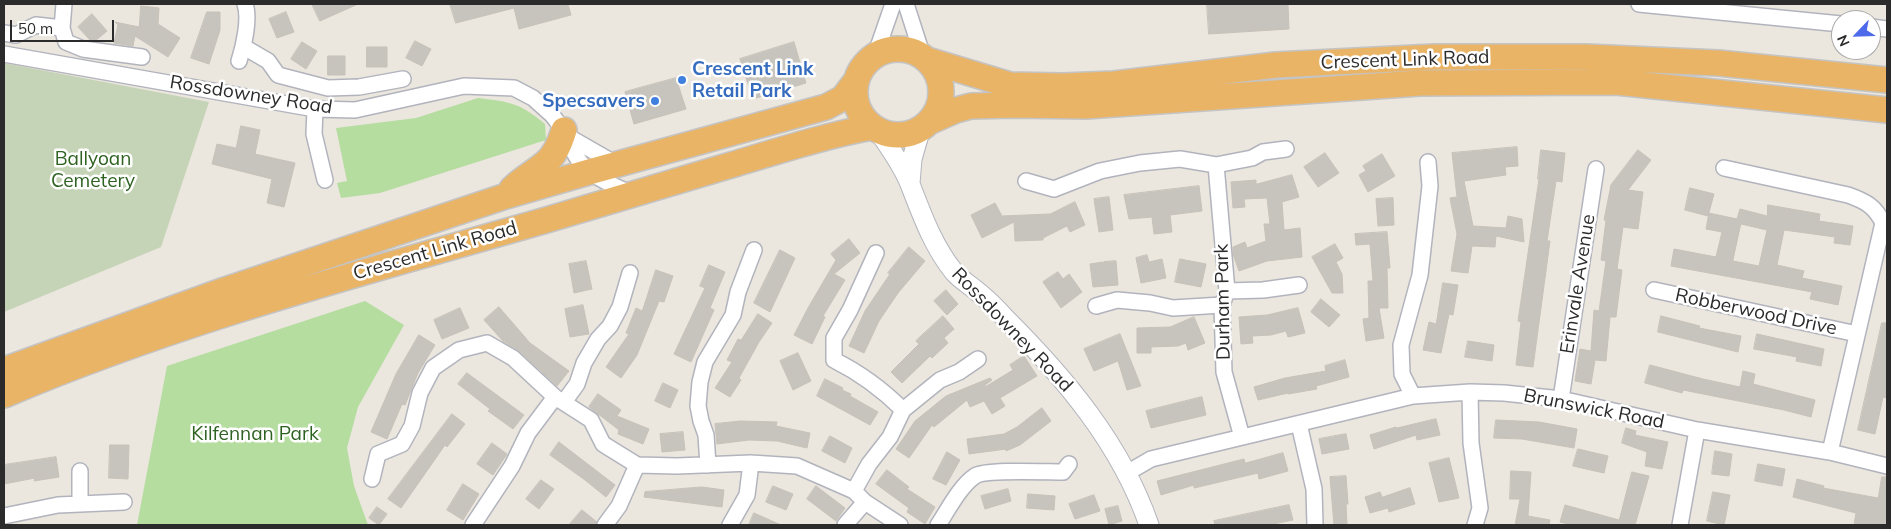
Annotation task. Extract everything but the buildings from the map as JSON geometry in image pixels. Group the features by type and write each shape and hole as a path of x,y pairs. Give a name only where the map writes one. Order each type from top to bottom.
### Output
{"highway":[{"name":"Crescent Link Road","path":"4,370 225,290 506,196 826,107 843,98 856,81 862,67 875,56 881,52 898,49 914,52 925,59 1010,86 1114,84 1276,65 1434,57 1586,57 1718,63 1887,80"},
{"path":"925,59 936,72 942,87 939,108 926,126"},
{"path":"856,81 857,106 867,123 876,130"},
{"name":"Crescent Link Road","path":"4,395 130,346 276,297 843,133 876,130 889,135 902,136 956,110 971,106 1086,106 1420,83 1616,82 1887,110"},
{"path":"506,196 519,182 546,164 566,133"}],"street":[{"path":"64,4 62,28 66,42 83,49 142,57"},
{"path":"875,56 893,4"},
{"path":"906,4 925,59"},
{"path":"1639,4 1831,23"},
{"path":"250,5 241,54 268,61 278,75 328,88 359,87 403,79"},
{"path":"4,33 16,35 36,25 62,28"},
{"name":"Rossdowney Road","path":"4,54 315,108 355,110 464,86 514,88 533,98 552,115 566,133 575,157 589,172 632,194"},
{"path":"315,108 314,134 325,180"},
{"name":"Rossdowney Road","path":"910,183 912,159 926,126"},
{"name":"Rossdowney Road","path":"876,130 910,183 935,243 955,273 988,300 1053,368 1093,418 1127,473 1149,525"},
{"name":"Rossdowney Road","path":"566,133 616,164"},
{"path":"1026,181 1054,189 1100,171 1140,163 1180,159 1216,165 1252,158 1263,152 1286,149"},
{"path":"1413,396 1402,374 1401,345 1420,275 1430,186 1428,162"},
{"name":"Durham Park","path":"1216,165 1224,298 1224,372 1242,437"},
{"path":"1724,168 1848,195 1866,201 1878,213 1882,223 1830,452"},
{"name":"Erinvale Avenue","path":"1561,399 1596,169"},
{"path":"708,465 706,435 700,421 698,406 700,382 705,362 734,315 738,292 754,250"},
{"path":"876,254 850,310 834,338 834,360 882,389 903,410"},
{"path":"473,525 512,466 528,433 559,400 578,384 584,363 598,339 610,326 620,307 630,273"},
{"path":"1096,306 1117,300 1150,303 1173,308 1298,285"},
{"name":"Robberwood Drive","path":"1654,290 1857,334"},
{"path":"372,479 378,454 402,444 412,426 420,393 433,368 459,350 487,343 512,358 559,400 591,420 603,444 637,465 677,466 750,463 798,466 854,491 865,502 900,525"},
{"path":"854,491 868,464 890,437 903,410 940,380 959,372 978,359"},
{"path":"1470,392 1471,443 1480,508 1475,525"},
{"name":"Brunswick Road","path":"1127,473 1151,459 1413,396 1470,392 1504,393 1561,399 1697,430 1830,452 1887,466"},
{"path":"1299,424 1314,489 1315,525"},
{"path":"1680,525 1697,430"},
{"path":"730,525 747,495 750,463"},
{"path":"938,525 958,494 975,475 990,471 1063,472 1069,464"},
{"path":"605,525 619,506 637,465"},
{"path":"80,471 80,504"},
{"path":"4,516 58,505 124,502"},
{"path":"845,525 865,502"},
{"path":"30,510 34,525"}],"green space":[{"name":"Ballyoan Cemetery","path":"4,63 209,102 161,247 4,312"},
{"path":"478,98 507,102 529,112 545,124 546,140 380,193 341,198 337,183 347,181 336,128 416,118"},
{"name":"Kilfennan Park","path":"365,301 404,325 358,407 347,448 354,486 368,525 137,525 167,366"}],"place":[{"name":"Crescent Link Retail Park","path":"682,80"},
{"name":"Specsavers","path":"655,101"}]}
